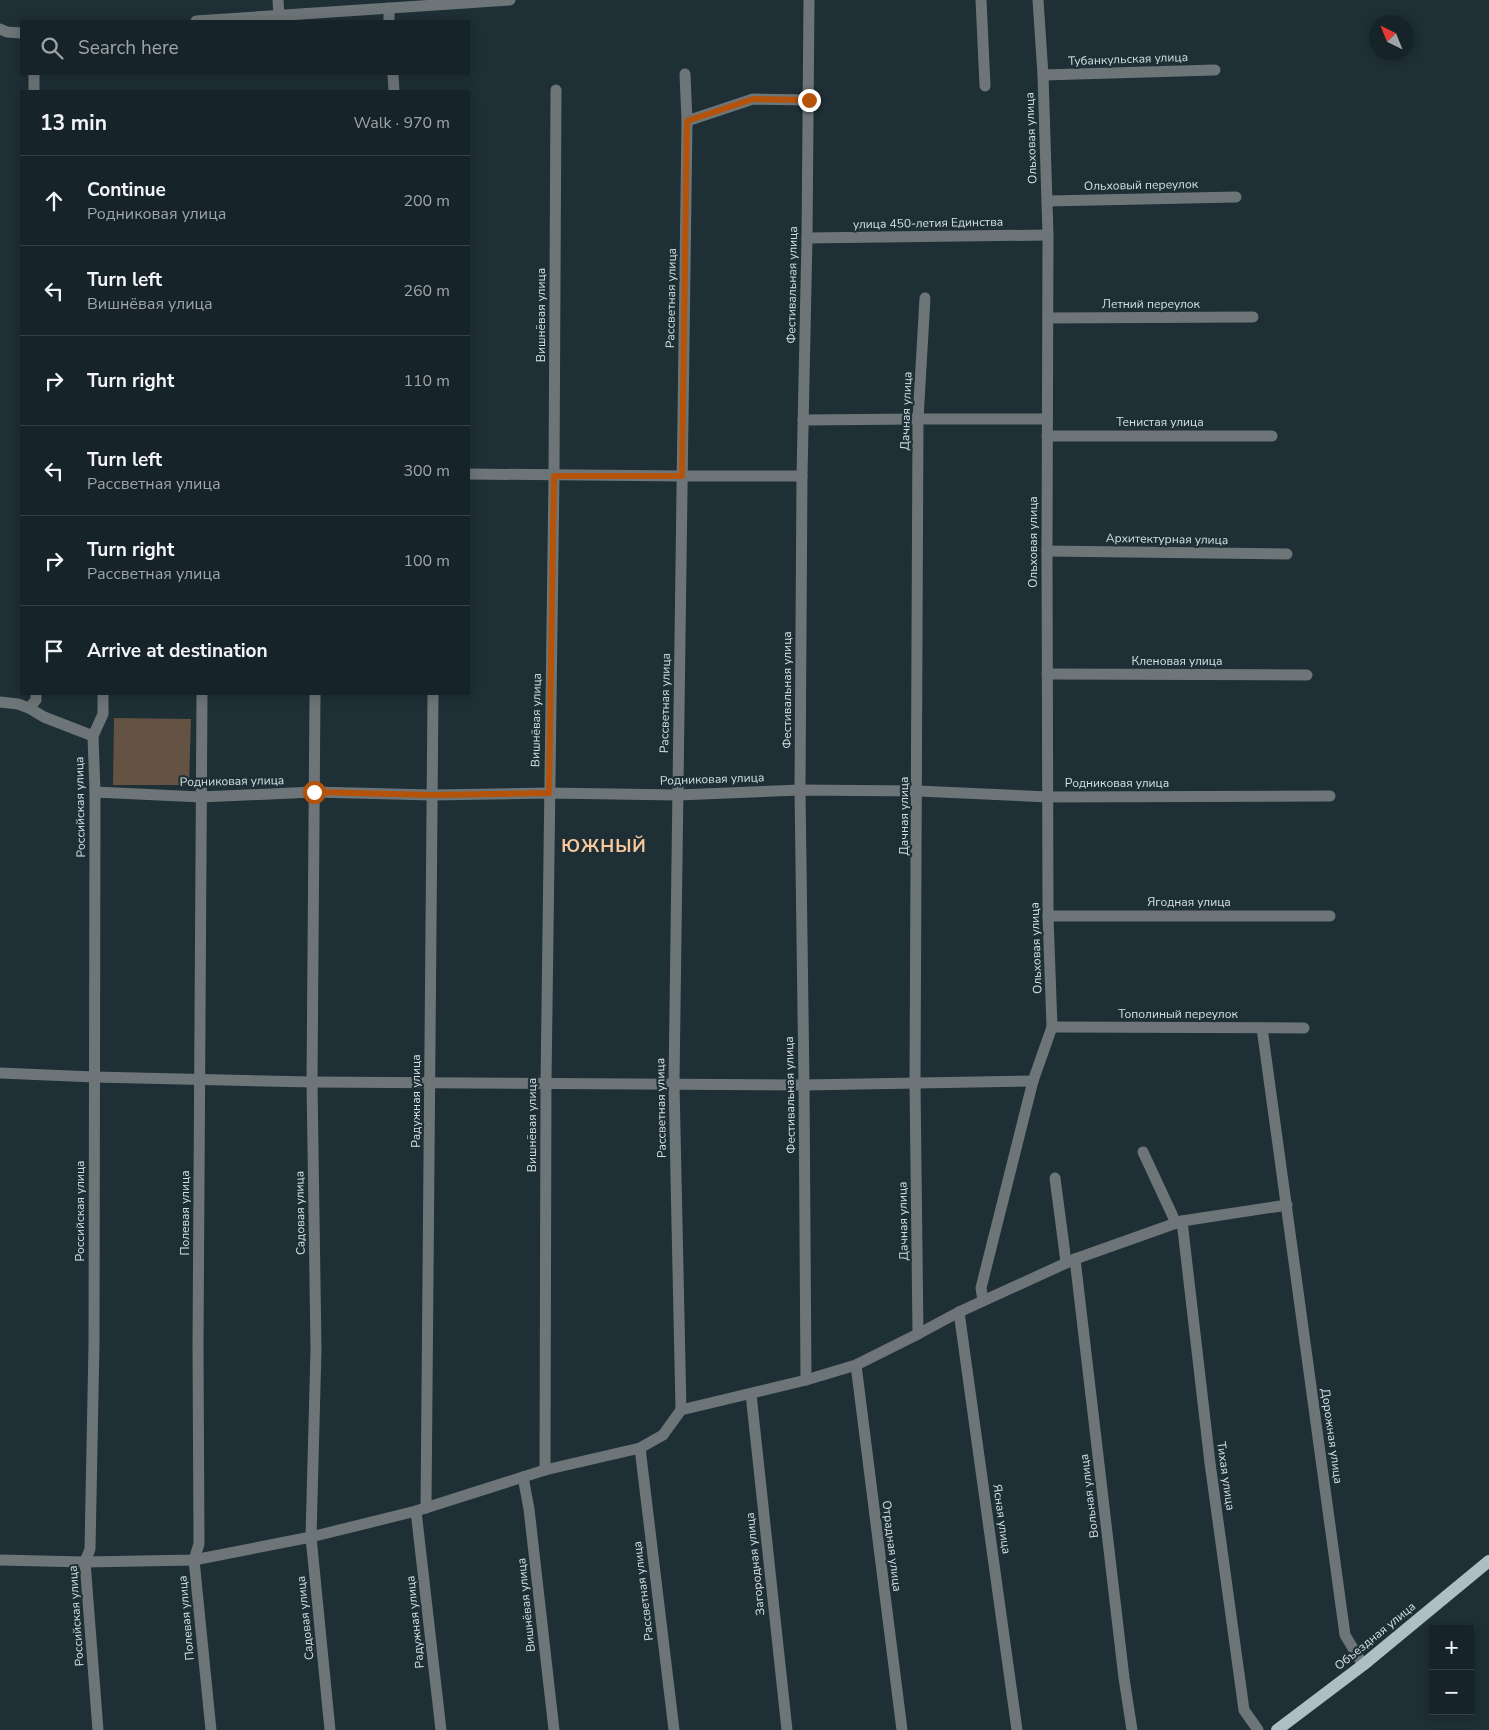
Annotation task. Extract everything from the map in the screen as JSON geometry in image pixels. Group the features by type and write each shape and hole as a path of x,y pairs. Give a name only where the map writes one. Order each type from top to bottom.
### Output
{"main road":[{"name":"Объездная улица","path":"1277,1730 1363,1665 1489,1561"}],"street":[{"path":"278,0 279,16"},
{"path":"213,20 510,0"},
{"name":"Фестивальная улица","path":"806,1380 800,790 802,476 809,0"},
{"path":"981,0 985,86"},
{"name":"Ольховая улица","path":"983,1300 981,1288 1033,1081 1052,1027 1048,916 1048,201 1038,0"},
{"path":"389,8 390,20"},
{"path":"0,29 7,32 20,33"},
{"name":"Тубанкульская улица","path":"1043,75 1214,70"},
{"name":"Рассветная улица","path":"681,1410 674,1083 687,121 685,74"},
{"path":"34,75 34,90"},
{"path":"393,75 394,90"},
{"name":"Вишнёвая улица","path":"545,1470 546,1083 554,476 556,90"},
{"path":"687,121 753,99 809,100"},
{"name":"Ольховый переулок","path":"1048,201 1236,197"},
{"name":"улица 450-летия Единства","path":"807,238 1048,235"},
{"name":"Дачная улица","path":"918,1334 915,1083 918,791 918,418 925,298"},
{"name":"Летний переулок","path":"1048,318 1253,317"},
{"path":"803,420 918,418 1047,419"},
{"name":"Тенистая улица","path":"1047,436 1272,436"},
{"path":"470,474 802,476"},
{"name":"Архитектурная улица","path":"1047,551 1287,554"},
{"name":"Кленовая улица","path":"1047,674 1307,675"},
{"path":"29,708 36,700 36,695"},
{"name":"Российская улица","path":"98,1730 85,1562 90,1549 94,1354 95,792 93,736 103,714 103,695"},
{"name":"Полевая улица","path":"202,695 198,1346 199,1544 194,1560 211,1730"},
{"name":"Садовая улица","path":"315,695 312,1082 316,1349 311,1537 330,1730"},
{"name":"Радужная улица","path":"433,695 430,1082 421,1510 441,1730"},
{"path":"0,702 18,704 29,708 44,717 93,736"},
{"name":"Родниковая улица","path":"95,792 201,798 314,792 432,795 549,793 678,795 800,790 918,791 1048,797 1330,796"},
{"name":"Ягодная улица","path":"1048,916 1330,916"},
{"name":"Тополиный переулок","path":"1052,1027 1304,1028"},
{"name":"Дорожная улица","path":"1262,1028 1345,1635 1363,1665"},
{"path":"0,1073 312,1082 804,1085 1033,1081"},
{"name":"Тихая улица","path":"1143,1152 1179,1222 1244,1710 1258,1730"},
{"name":"Вольная улица","path":"1055,1178 1070,1260 1132,1730"},
{"path":"0,1560 85,1562 194,1560 311,1537 421,1510 545,1470 640,1448 663,1435 681,1410 806,1380 856,1364 958,1312 1070,1260 1179,1222 1287,1205"},
{"name":"Ясная улица","path":"958,1312 1017,1730"},
{"name":"Отрадная улица","path":"856,1364 902,1730"},
{"name":"Загородная улица","path":"751,1394 788,1730"},
{"name":"Рассветная улица","path":"640,1448 674,1730"},
{"name":"Вишнёвая улица","path":"523,1477 530,1510 554,1730"}],"shaded area":[{"path":"114,718 191,719 189,785 113,785"}],"district":[{"name":"ЮЖНЫЙ","path":"604,846"}],"route":[{"path":"314,792 432,795 549,793 554,476 682,476 687,121 753,99 809,100"}]}
